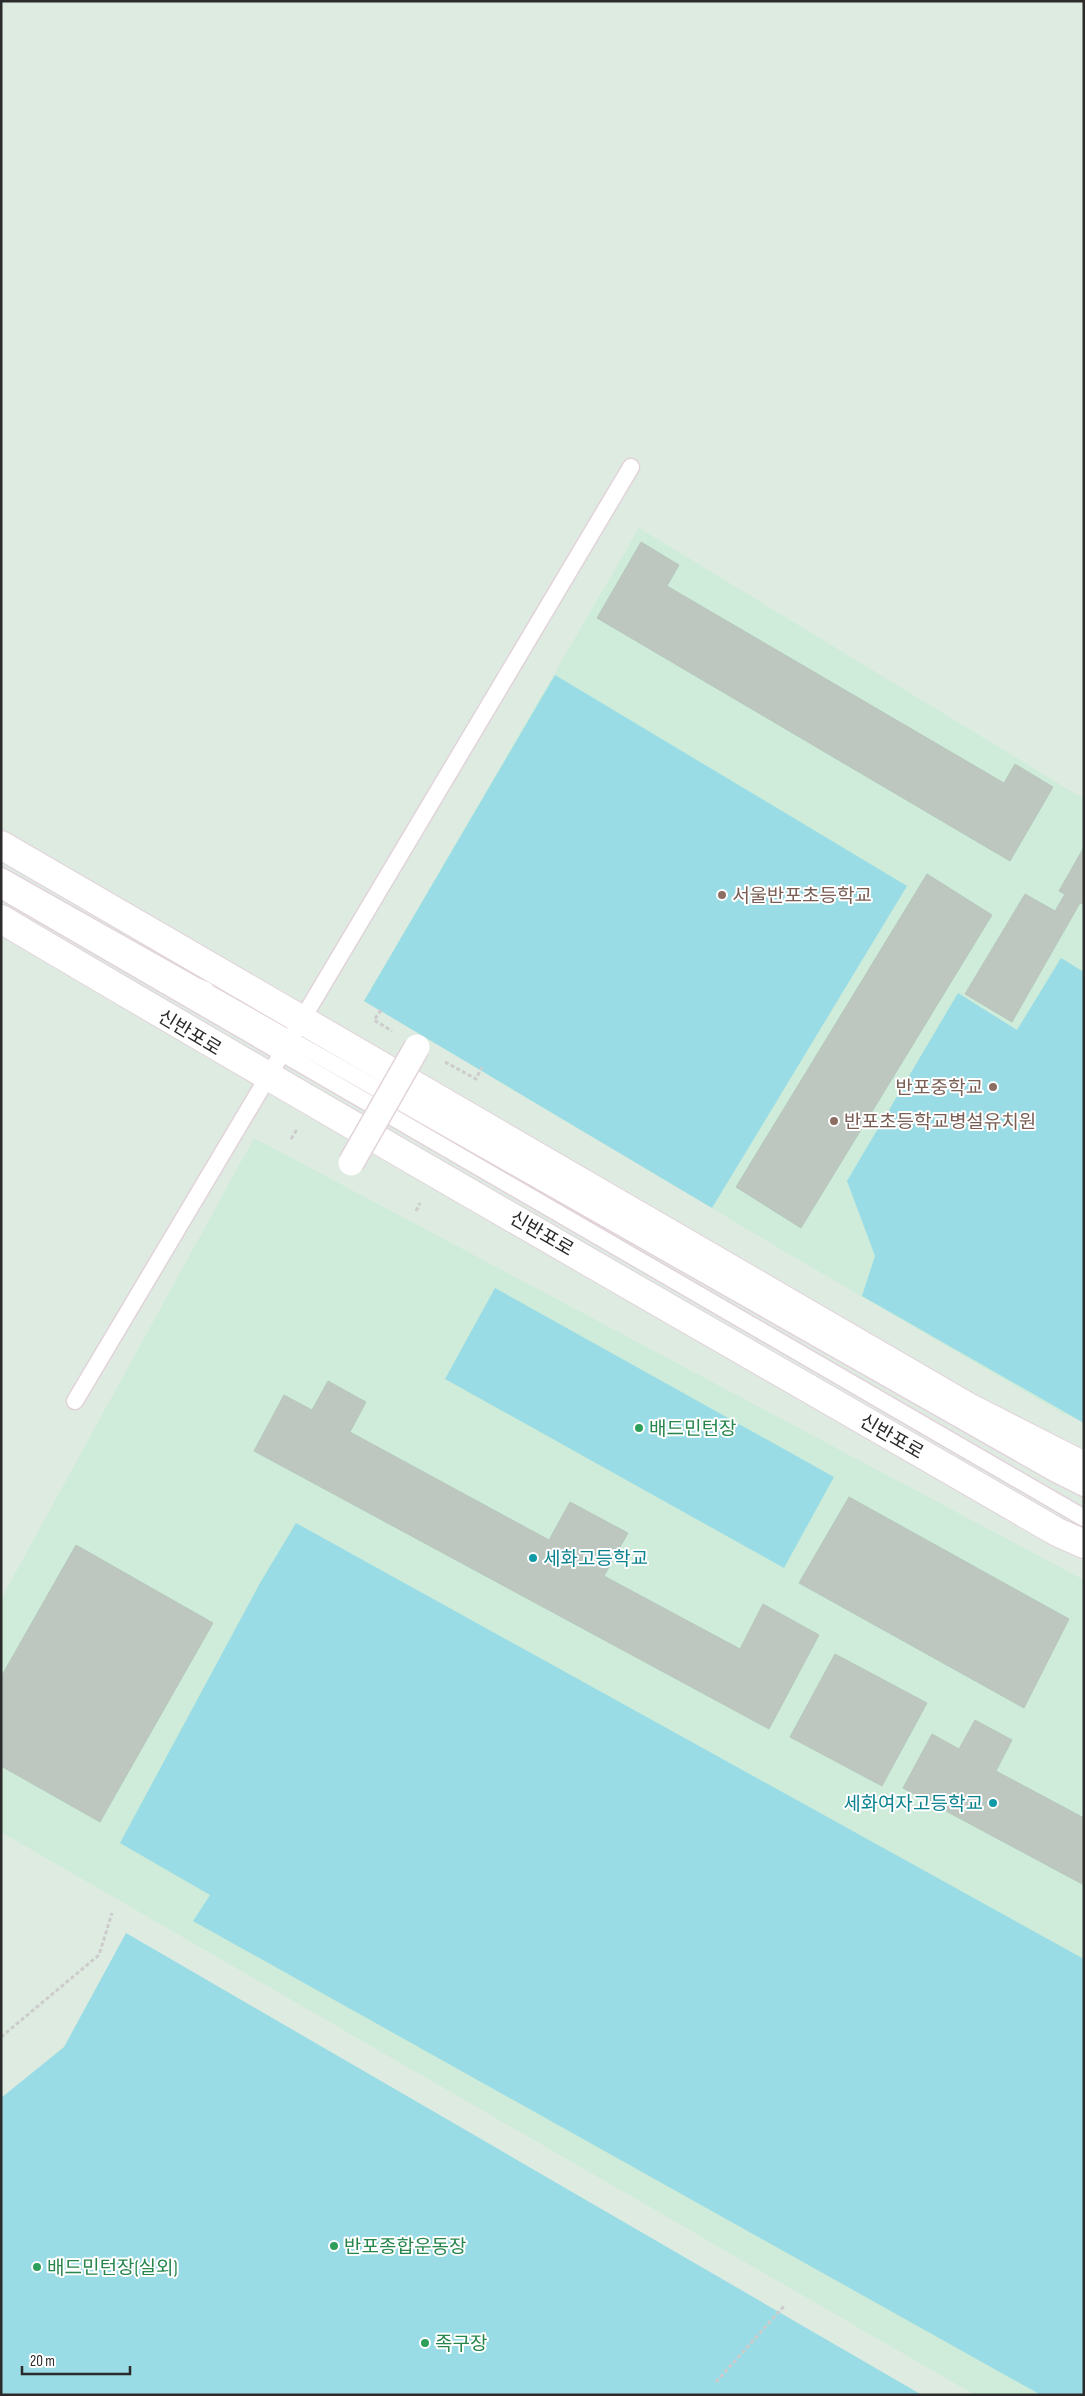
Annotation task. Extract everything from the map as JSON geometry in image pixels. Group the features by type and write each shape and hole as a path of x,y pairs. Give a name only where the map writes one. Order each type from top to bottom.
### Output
{"main road":[{"path":"1,845 290,1037 970,1408 1084,1466"},
{"name":"신반포로","path":"1,919 267,1077 392,1146 1057,1532 1084,1544"}],"street":[{"path":"351,1163 417,1047"}],"lane":[{"path":"75,1401 630,467"},
{"path":"1,876 290,1037 1054,1473 1084,1488"},
{"path":"1,890 290,1037"},
{"path":"196,986 290,1037 1084,1518"}],"path":[{"path":"374,1020 381,1010"},
{"path":"476,1079 482,1067"},
{"path":"291,1139 296,1131"},
{"path":"416,1211 420,1202"},
{"path":"1,2037 99,1955 112,1913"},
{"path":"716,2382 785,2305"}],"shaded area":[{"name":"서울반포초등학교","path":"639,528 1084,799 1084,1423 1060,1412 799,1260 364,1001"},
{"path":"555,675 907,886 712,1208 364,1001"},
{"name":"반포중학교","path":"1061,958 1084,972 1084,1423 862,1296 875,1256 847,1181 958,993 1017,1030"},
{"path":"254,1138 1084,1580 1084,2395 975,2395 1,1832 1,1599"},
{"name":"배드민턴장","path":"495,1288 834,1477 784,1568 445,1379"},
{"path":"296,1523 1084,1959 1084,2395 1041,2395 193,1921 210,1895 120,1843 260,1583"},
{"name":"반포종합운동장","path":"126,1933 922,2395 1,2395 1,2098 64,2047"}],"building":[{"path":"641,542 679,565 667,586 1004,783 1015,764 1053,787 1010,861 597,618"},
{"path":"1084,847 1084,905 1059,891"},
{"path":"927,874 992,915 801,1228 736,1187"},
{"path":"1025,894 1055,911 1065,894 1080,903 1012,1022 965,994"},
{"name":"세화고등학교","path":"328,1381 366,1402 350,1432 549,1540 570,1502 628,1533 604,1576 740,1649 763,1604 819,1635 769,1729 254,1451 284,1395 312,1410"},
{"path":"849,1497 1069,1619 1024,1708 799,1583"},
{"path":"76,1545 213,1623 100,1822 1,1766 1,1677"},
{"path":"835,1654 927,1703 882,1786 790,1737"},
{"name":"세화여자고등학교","path":"975,1720 1012,1740 996,1771 1084,1818 1084,1885 903,1788 932,1734 959,1749"}],"place":[{"name":"서울반포초등학교","path":"722,895"},
{"name":"반포중학교","path":"993,1087"},
{"name":"반포초등학교병설유치원","path":"834,1121"},
{"name":"배드민턴장","path":"639,1428"},
{"name":"세화고등학교","path":"533,1558"},
{"name":"세화여자고등학교","path":"993,1803"},
{"name":"반포종합운동장","path":"334,2246"},
{"name":"배드민턴장(실외)","path":"37,2267"},
{"name":"족구장","path":"425,2343"}]}
